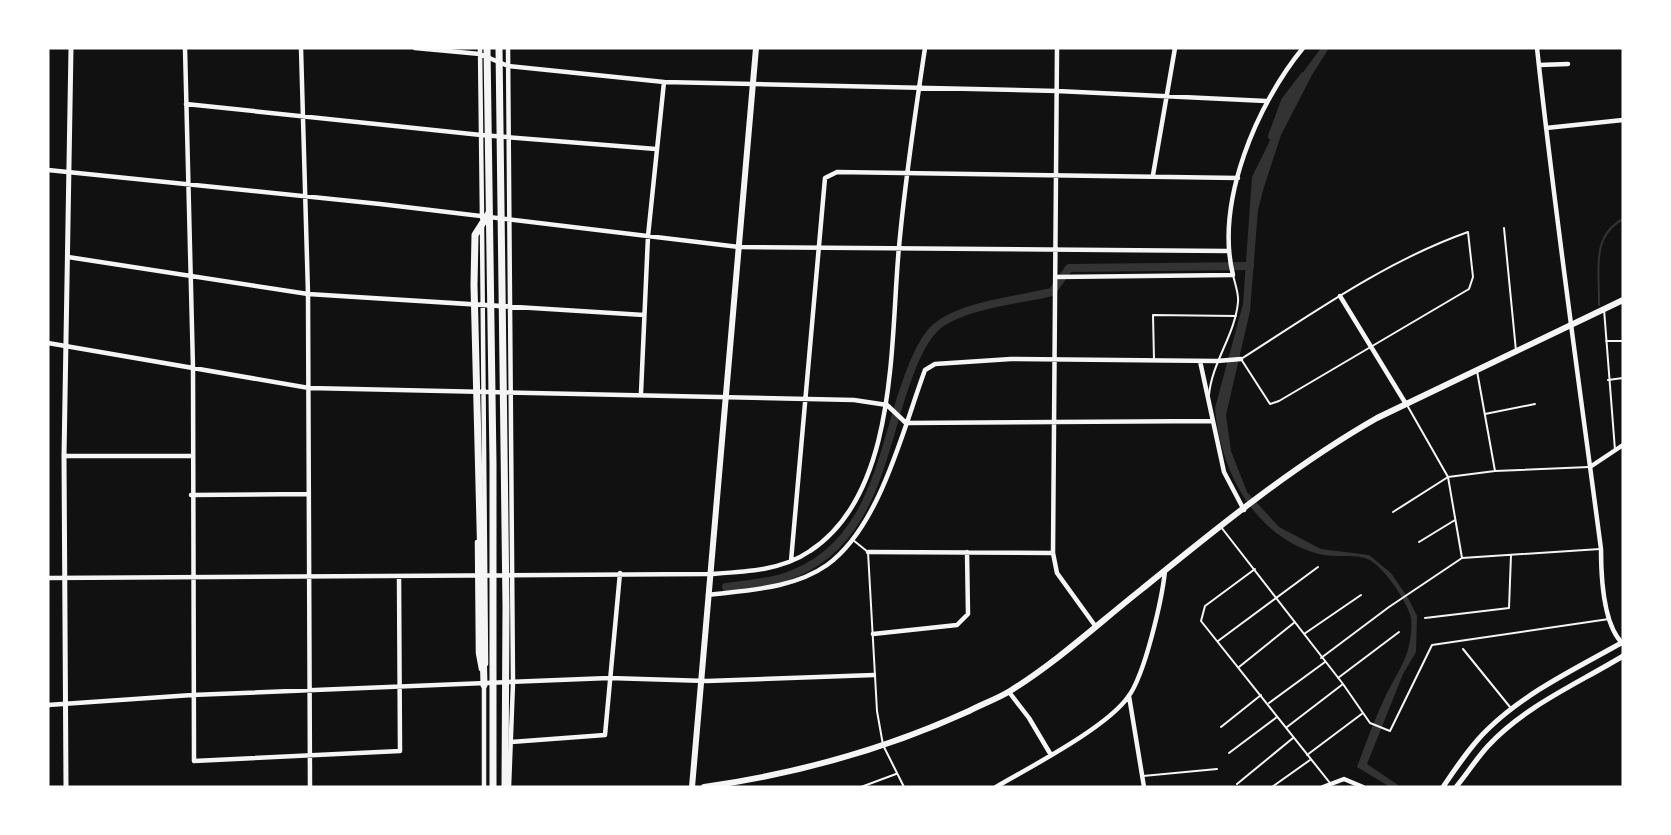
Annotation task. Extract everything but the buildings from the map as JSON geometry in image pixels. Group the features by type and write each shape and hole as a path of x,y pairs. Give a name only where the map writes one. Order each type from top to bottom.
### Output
{"highway":[{"path":"487,48 486,215 494,510 493,787"},
{"path":"499,48 507,787"},
{"path":"484,684 474,285 475,235 486,215"}],"main road":[{"path":"692,787 756,48"},
{"path":"704,787 772,775 884,746 945,722 1009,692 1096,627 1271,489 1348,435 1406,404 1623,300"}],"street":[{"path":"66,787 64,456 71,48"},
{"path":"184,48 193,368 191,578 194,761 400,751 399,576"},
{"path":"301,48 308,294 310,787"},
{"path":"415,48 480,54 508,66 664,82 1057,91 1266,100"},
{"path":"480,48 481,135 486,215 482,304 488,653 484,684 484,787"},
{"path":"507,787 513,683 508,305 508,48"},
{"path":"48,578 709,574 755,570 791,561 810,552 826,538 850,509 872,457 887,405 899,248 924,48"},
{"path":"1057,48 1056,421 1053,553 1057,573 1096,627"},
{"path":"1153,175 1175,48"},
{"path":"1056,278 1233,275 1227,251 1238,178 1266,100 1285,70 1303,48"},
{"path":"1443,787 1487,729 1530,696 1623,643 1615,637 1609,619 1572,325 1555,215 1537,48"},
{"path":"1539,65 1568,64"},
{"path":"641,393 648,237 664,82"},
{"path":"186,104 481,135 656,149"},
{"path":"1546,128 1623,120"},
{"path":"48,170 486,215 509,221 739,247 1227,251"},
{"path":"791,561 825,178 837,172 1238,178"},
{"path":"68,257 308,294 644,315"},
{"path":"1340,296 1369,347 1406,404"},
{"path":"48,343 309,388 510,393 641,393 854,400 887,405 906,422 1212,421"},
{"path":"708,595 774,587 805,576 827,565 853,540 877,500 925,370 934,364 990,360 1218,361 1242,359"},
{"path":"1200,361 1224,472 1244,510"},
{"path":"1590,467 1623,445"},
{"path":"64,456 191,456"},
{"path":"484,462 478,513 476,577 478,653 484,684"},
{"path":"191,495 308,494"},
{"path":"868,552 1053,553"},
{"path":"873,634 957,625 968,614 968,552"},
{"path":"996,787 1051,755 1099,723 1129,696 1145,656 1163,593 1165,571"},
{"path":"511,742 605,735 620,573"},
{"path":"1456,787 1488,746 1526,713 1623,656"},
{"path":"48,705 192,695 609,678 701,680 874,675"},
{"path":"1009,692 1029,718 1051,755"},
{"path":"1129,696 1144,787"},
{"path":"1323,787 1344,779 1363,787"}],"lane":[{"path":"1504,228 1516,351"},
{"path":"1468,232 1473,277 1469,289 1270,404 1242,359 1340,296 1413,256 1468,232"},
{"path":"1209,404 1210,380 1236,316 1238,299 1233,275"},
{"path":"1604,309 1615,451"},
{"path":"1154,360 1153,315 1236,316"},
{"path":"1606,342 1623,341"},
{"path":"1477,370 1495,471"},
{"path":"1608,380 1623,378"},
{"path":"1406,404 1448,477 1462,558"},
{"path":"1485,414 1535,404"},
{"path":"1393,512 1448,477 1495,471 1590,467"},
{"path":"1419,542 1456,519"},
{"path":"1221,527 1255,568 1370,723 1390,731 1432,645 1609,619"},
{"path":"853,540 868,552 874,675 884,746 904,787"},
{"path":"1321,658 1462,558 1601,549"},
{"path":"1425,618 1509,608 1511,555"},
{"path":"1218,641 1318,567"},
{"path":"1255,568 1205,606 1201,621 1330,783"},
{"path":"1304,634 1361,595"},
{"path":"1239,667 1295,622"},
{"path":"1338,678 1399,632"},
{"path":"1463,648 1512,710"},
{"path":"1269,704 1325,662"},
{"path":"1287,728 1343,684"},
{"path":"1221,727 1261,694"},
{"path":"1306,755 1363,713"},
{"path":"1229,753 1277,716"},
{"path":"1237,784 1294,737"},
{"path":"1272,787 1310,760"},
{"path":"1143,776 1217,769"},
{"path":"861,787 896,774"}],"shaded area":[{"path":"1321,48 1329,48 1312,75 1281,135 1258,210 1250,311 1226,415 1231,451 1247,492 1279,527 1321,549 1369,555 1391,573 1417,616 1416,652 1403,674 1367,764 1401,787 1390,787 1357,767 1378,713 1407,651 1411,635 1411,621 1405,602 1386,575 1371,561 1359,557 1319,554 1296,545 1276,533 1259,517 1244,498 1224,455 1215,408 1243,304 1252,177 1304,71"}],"waterway":[{"path":"1272,136 1285,101 1304,76"},
{"path":"1599,305 1598,268 1601,245 1605,235 1623,219"},
{"path":"726,587 785,577 812,564 834,548 851,527 876,479 901,398 924,342 929,334 946,320 990,304 1052,292 1069,268 1250,266"}]}
